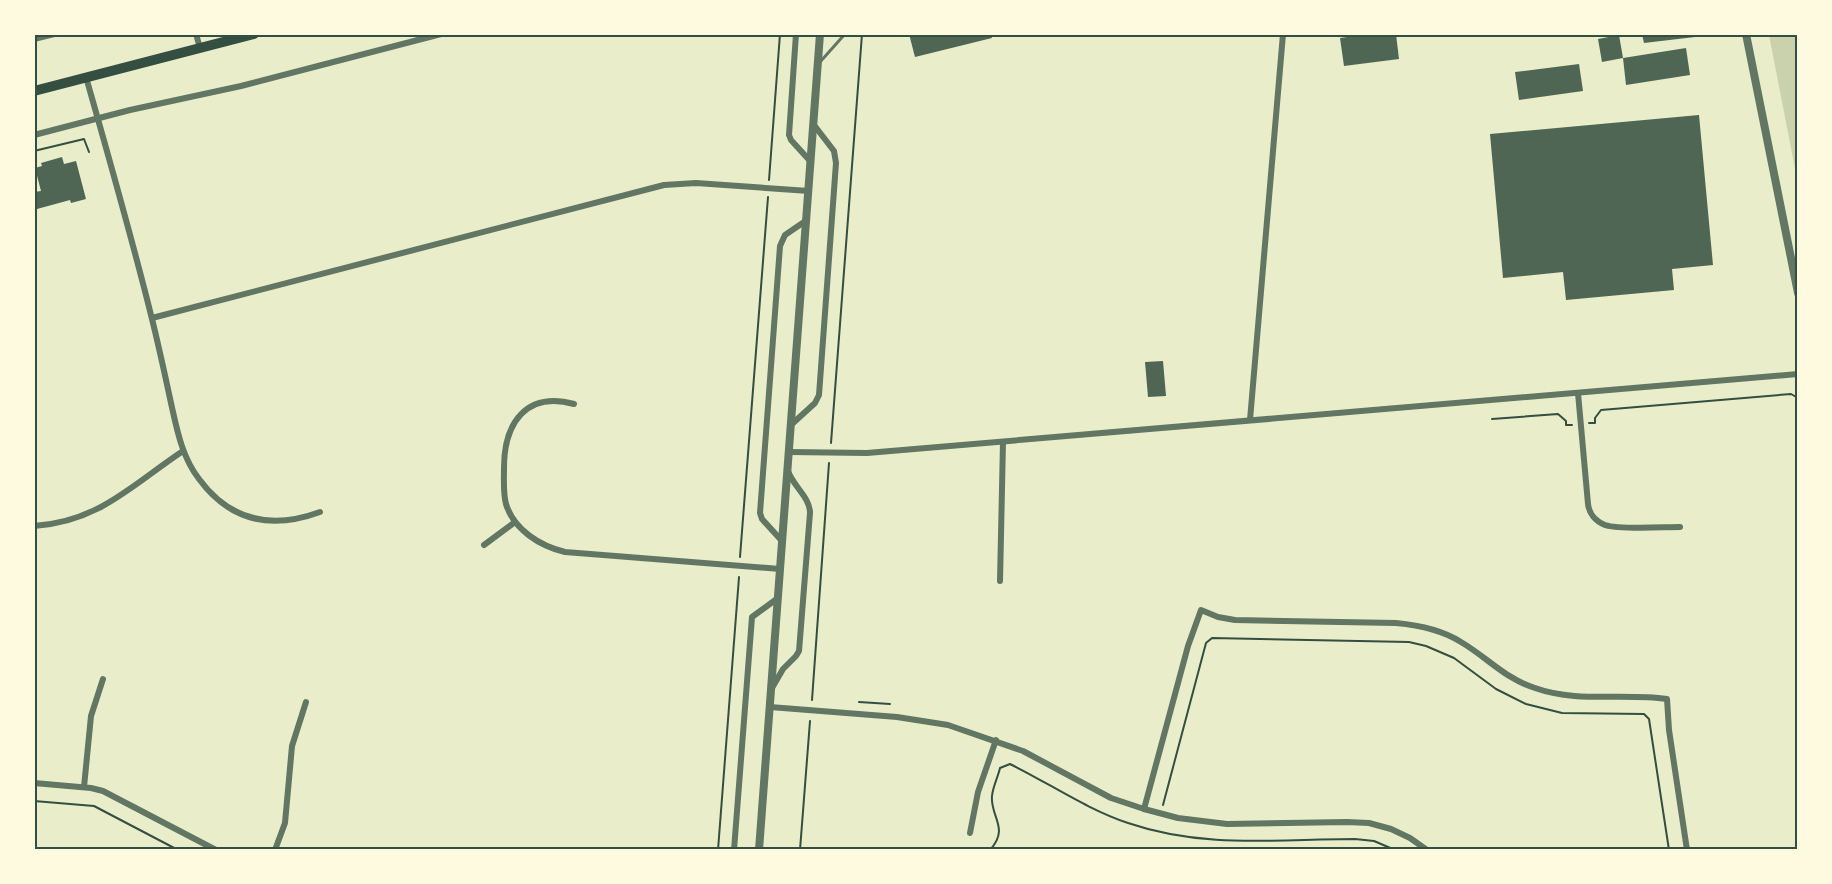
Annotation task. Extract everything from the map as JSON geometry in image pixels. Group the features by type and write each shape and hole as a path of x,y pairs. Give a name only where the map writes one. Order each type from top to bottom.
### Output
{"main road":[{"path":"34,91 254,34"}],"street":[{"path":"34,39 54,34"},
{"path":"196,34 200,49"},
{"path":"34,135 139,107 241,86 441,34"},
{"path":"796,34 789,135 811,162"},
{"path":"759,849 820,34"},
{"path":"1250,420 1283,34"},
{"path":"1746,34 1797,293"},
{"path":"87,78 152,318 183,451 192,471 224,505 239,514 258,520 278,521 320,512"},
{"path":"792,424 815,403 819,395 837,163 834,151 814,125"},
{"path":"152,318 664,185 696,183 809,191"},
{"path":"782,541 762,519 760,513 780,244 783,236 807,220"},
{"path":"789,452 867,453 1797,374"},
{"path":"1578,393 1588,507 1595,518 1602,524 1612,526 1680,527"},
{"path":"574,405 555,401 537,404 520,414 510,427 504,452 506,505 515,522 534,540 565,552 780,569"},
{"path":"1000,581 1003,442"},
{"path":"34,526 71,520 101,508 183,451"},
{"path":"771,691 783,669 798,653 806,558 809,506 788,471"},
{"path":"484,545 515,522"},
{"path":"734,849 752,617 778,598"},
{"path":"1144,809 1190,637 1201,610 1218,617 1235,620 1404,624 1449,636 1465,644 1500,671 1539,690 1566,696 1667,699 1669,730 1688,849"},
{"path":"84,787 91,716 103,679"},
{"path":"275,849 285,823 292,746 306,702"},
{"path":"770,707 938,722 1023,751 1103,794 1161,814 1227,824 1369,823 1391,829 1426,849"},
{"path":"970,833 978,792 996,740"},
{"path":"34,783 103,791 216,849"}],"lane":[{"path":"818,65 845,34"}],"path":[{"path":"718,849 780,34"},
{"path":"800,849 862,34"},
{"path":"34,151 84,140 89,152"},
{"path":"1492,418 1558,414 1566,421 1566,425 1595,423 1595,418 1601,410 1791,394 1797,398"},
{"path":"1161,814 1206,643 1212,638 1399,641 1426,646 1454,658 1496,689 1532,706 1562,712 1644,714 1649,719 1669,849"},
{"path":"990,849 996,843 1000,829 992,795 1000,768 1010,764 1097,811 1127,823 1162,832 1222,841 1355,839 1374,841 1395,849"},
{"path":"34,801 94,806 178,849"}],"green space":[{"path":"1769,35 1797,35 1797,179"}],"building":[{"path":"909,34 991,34 992,38 915,57"},
{"path":"1369,34 1396,34 1399,59 1344,66 1340,38"},
{"path":"1642,34 1695,34 1695,37 1644,43"},
{"path":"1619,35 1623,58 1602,62 1598,39"},
{"path":"1686,48 1690,75 1626,85 1623,58"},
{"path":"1579,64 1583,91 1519,100 1515,72"},
{"path":"1699,115 1713,265 1672,269 1674,290 1566,300 1563,272 1503,278 1490,134"},
{"path":"62,157 64,164 76,161 86,199 71,203 70,200 37,209 34,192 41,191 35,168 42,166 41,163"},
{"path":"1163,361 1166,396 1148,397 1145,362"}]}
